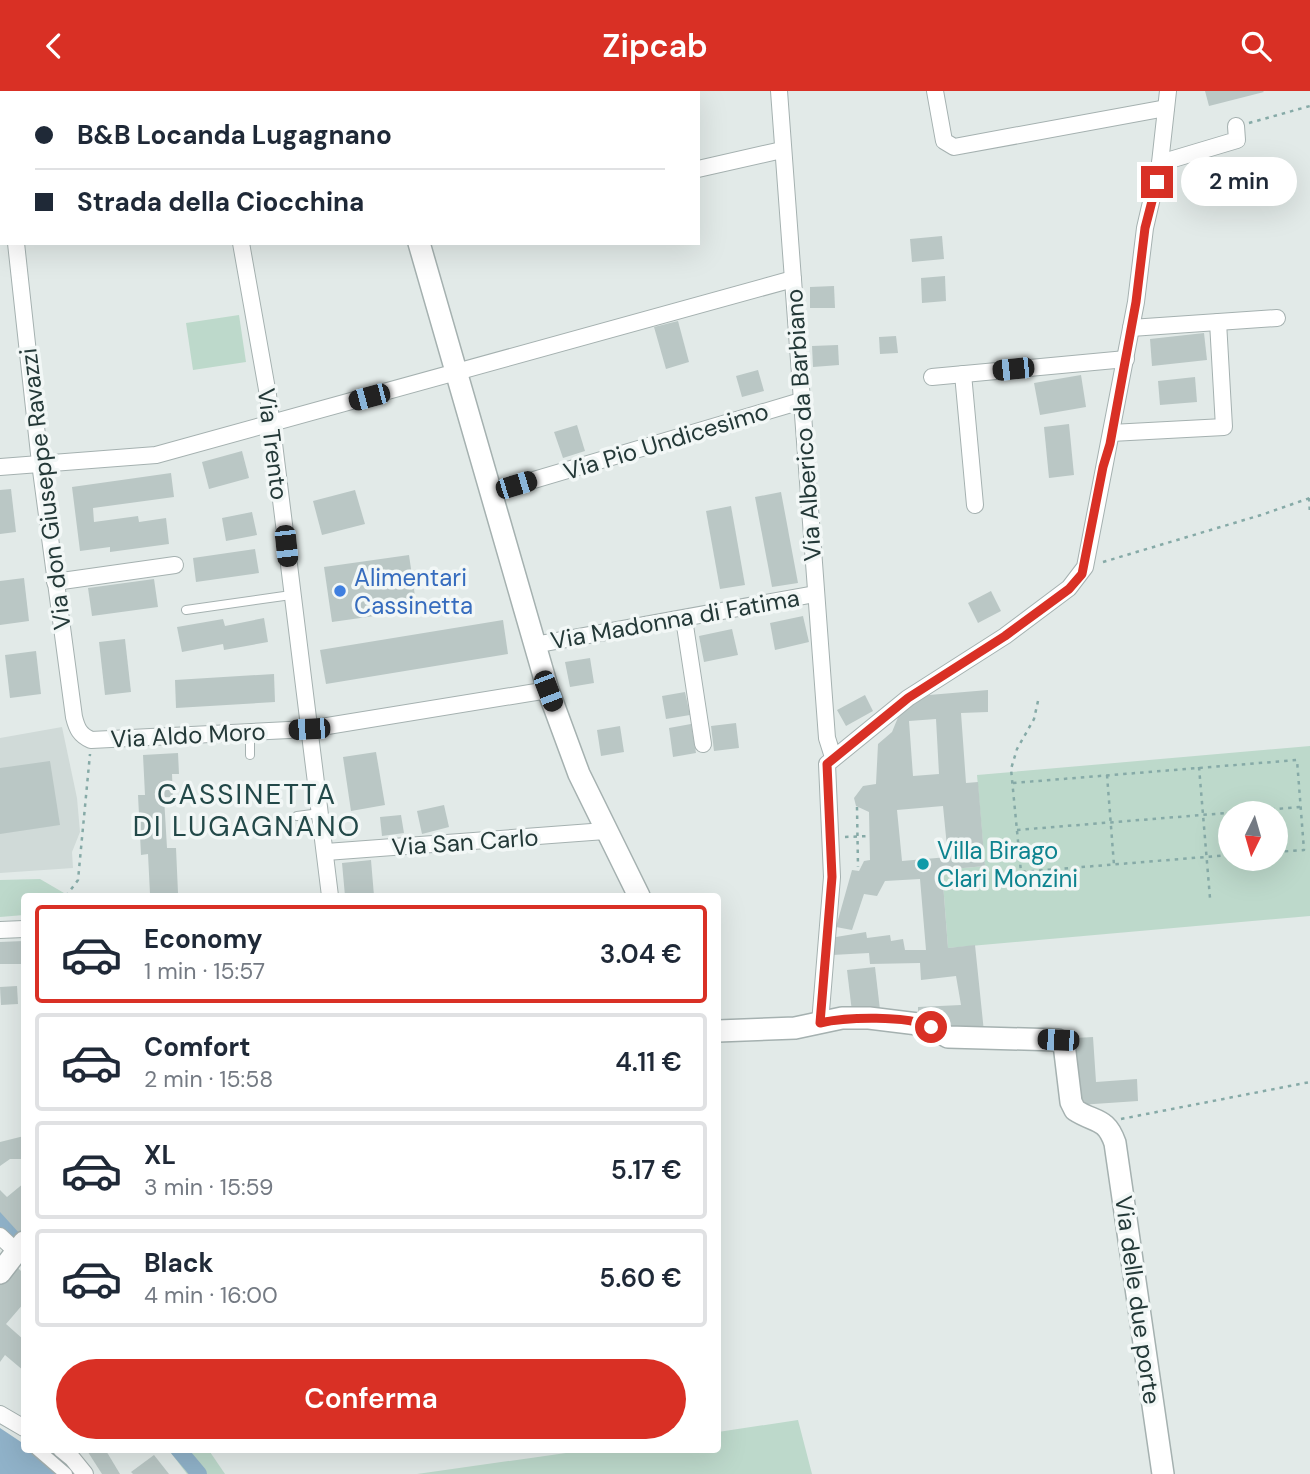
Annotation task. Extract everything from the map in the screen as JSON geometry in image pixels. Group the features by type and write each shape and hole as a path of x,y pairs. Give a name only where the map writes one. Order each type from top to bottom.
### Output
{"street":[{"name":"Via Alberico da Barbiano","path":"779,91 827,738 833,757"},
{"path":"935,91 944,141 954,147 1166,108"},
{"path":"820,1023 832,877 827,764 908,698 1005,636 1069,589 1084,567 1126,359 1143,239 1160,163 1168,91"},
{"path":"1160,163 1237,140 1236,126"},
{"path":"700,169 782,150"},
{"name":"Via don Giuseppe Ravazzi","path":"16,245 55,582 74,717 83,738"},
{"name":"Via Trento","path":"241,245 272,423 291,595 330,893"},
{"path":"420,245 548,691 579,774 637,893"},
{"path":"0,467 156,455 793,279"},
{"path":"1131,328 1277,319"},
{"path":"1111,433 1224,427 1218,322"},
{"path":"932,377 1126,359"},
{"path":"963,374 975,505"},
{"name":"Via Pio Undicesimo","path":"490,493 800,401"},
{"path":"55,582 175,565"},
{"name":"Via Madonna di Fatima","path":"534,645 816,594"},
{"path":"684,619 703,744"},
{"name":"Via Aldo Moro","path":"83,738 309,729 548,691"},
{"name":"Via San Carlo","path":"326,852 605,831"},
{"path":"0,930 21,929"},
{"path":"721,1031 795,1028 842,1018 869,1018 926,1025 948,1037 1058,1040 1067,1049 1069,1088 1075,1109 1096,1118 1110,1128"},
{"name":"Via delle due porte","path":"1110,1128 1115,1143 1163,1474"},
{"path":"0,1236 20,1247 0,1273"},
{"path":"0,1414 21,1428"},
{"path":"42,1453 66,1474"},
{"path":"65,1453 72,1458 83,1474"}],"lane":[{"path":"186,610 291,595"},
{"path":"250,732 250,755"},
{"path":"297,816 320,813"}],"path":[{"path":"1236,126 1310,106"},
{"path":"1084,567 1261,515 1309,498 1310,514"},
{"path":"1303,500 1309,507"},
{"path":"1038,701 1034,719 1017,749 1011,769 1021,872 1218,856"},
{"path":"68,893 78,880 83,738"},
{"path":"1013,783 1297,760 1304,849 1288,851"},
{"path":"1199,768 1210,898"},
{"path":"1107,775 1115,865"},
{"path":"857,807 858,867"},
{"path":"1017,830 1300,807"},
{"path":"830,837 870,837"},
{"path":"1110,1128 1115,1121 1121,1119 1310,1082"}],"shaded area":[{"path":"62,727 77,798 80,832 72,852 73,868 0,873 0,738"}],"green space":[{"path":"239,315 246,362 193,370 186,323"},
{"path":"1310,746 1310,916 948,948 942,870 985,866 977,775"},
{"path":"40,879 64,893 21,893 21,915 0,917 0,880"},
{"path":"798,1420 812,1474 417,1474 566,1453 721,1453 721,1432"},
{"path":"171,1453 211,1453 225,1474 187,1474"}],"water":[{"path":"0,1428 21,1442 21,1453 36,1453 61,1474 0,1474"}],"building":[{"path":"1205,91 1263,91 1264,92 1209,106"},
{"path":"942,236 944,259 912,262 910,239"},
{"path":"945,276 946,301 922,303 921,278"},
{"path":"834,286 835,308 810,308 810,287"},
{"path":"678,321 689,362 666,369 654,327"},
{"path":"1204,333 1207,360 1152,366 1150,339"},
{"path":"896,336 898,353 880,354 879,337"},
{"path":"838,345 839,365 813,367 812,346"},
{"path":"758,370 764,391 742,397 736,376"},
{"path":"1081,375 1086,407 1040,415 1034,383"},
{"path":"1195,377 1197,402 1160,405 1158,381"},
{"path":"1069,424 1074,475 1049,478 1044,427"},
{"path":"577,425 585,451 563,458 554,432"},
{"path":"242,451 249,478 209,489 202,462"},
{"path":"171,473 174,497 93,508 94,522 138,516 139,522 166,518 169,544 110,552 110,547 80,551 72,487"},
{"path":"11,489 16,532 0,534 0,490"},
{"path":"355,490 365,524 322,535 313,501"},
{"path":"781,492 798,583 772,587 755,497"},
{"path":"731,506 745,585 720,589 706,511"},
{"path":"252,512 257,535 226,541 222,518"},
{"path":"255,549 259,573 196,582 193,558"},
{"path":"409,555 417,610 332,622 324,567"},
{"path":"24,578 29,621 0,625 0,581"},
{"path":"154,579 158,607 92,616 88,588"},
{"path":"991,591 1001,611 978,623 968,603"},
{"path":"803,616 809,642 775,650 770,623"},
{"path":"264,618 268,642 224,650 223,644 182,652 177,627 223,619 225,626"},
{"path":"503,620 508,654 326,684 320,650"},
{"path":"732,629 738,655 704,662 699,636"},
{"path":"125,639 131,692 105,695 99,642"},
{"path":"36,651 41,694 10,698 5,655"},
{"path":"590,658 594,683 570,687 565,662"},
{"path":"274,674 275,702 176,708 175,680"},
{"path":"988,690 988,712 961,713 966,783 978,782 985,866 942,870 948,948 975,945 984,1032 943,1032 944,1018 918,1018 918,1007 961,1005 956,976 921,980 920,963 870,964 869,953 832,955 836,937 866,932 867,938 890,935 891,941 903,939 905,950 926,950 920,879 885,881 877,896 864,894 852,930 836,927 852,870 859,871 864,861 870,860 869,812 856,806 854,798 863,786 876,784 878,744 892,732 899,715 912,703 929,695","holes":["936,719 939,774 913,776 909,721","943,806 948,857 902,861 897,810"]},
{"path":"685,692 690,715 666,719 662,696"},
{"path":"865,695 873,711 846,726 837,710"},
{"path":"736,723 739,748 714,751 711,726"},
{"path":"691,724 696,753 673,757 669,728"},
{"path":"620,726 624,752 601,756 597,730"},
{"path":"376,752 385,805 351,811 343,757"},
{"path":"178,753 179,774 172,774 173,797 164,797 167,848 176,848 178,893 150,893 148,854 141,855 138,795 145,795 143,755"},
{"path":"50,761 60,825 0,834 0,768"},
{"path":"444,805 449,827 422,834 417,811"},
{"path":"401,815 404,833 382,836 380,817"},
{"path":"371,860 374,893 345,893 342,863"},
{"path":"21,941 21,964 0,964 0,942"},
{"path":"875,967 880,1010 852,1012 847,970"},
{"path":"17,986 18,1004 1,1005 0,987"},
{"path":"1093,1037 1096,1082 1137,1079 1138,1101 1079,1105 1075,1038"},
{"path":"21,1137 21,1159 10,1159 0,1166 0,1142"},
{"path":"21,1185 20,1234 0,1212 0,1190 7,1197"},
{"path":"14,1264 21,1271 21,1306 6,1324 21,1337 21,1368 5,1355 0,1362 0,1283"},
{"path":"89,1453 107,1453 120,1474 102,1474"},
{"path":"154,1455 169,1474 131,1472"}],"waterway":[{"path":"0,1218 21,1243"},
{"path":"181,1453 199,1474"}],"place":[{"name":"Alimentari Cassinetta","path":"340,591"},
{"name":"Villa Birago Clari Monzini","path":"923,864"}],"district":[{"name":"CASSINETTA DI LUGAGNANO","path":"247,810"}],"route":[{"path":"931,1027 869,1018 842,1018 820,1023 832,877 827,764 831,758 908,698 1005,636 1069,589 1082,574 1110,444 1136,302 1137,276 1145,228 1157,182"}]}
